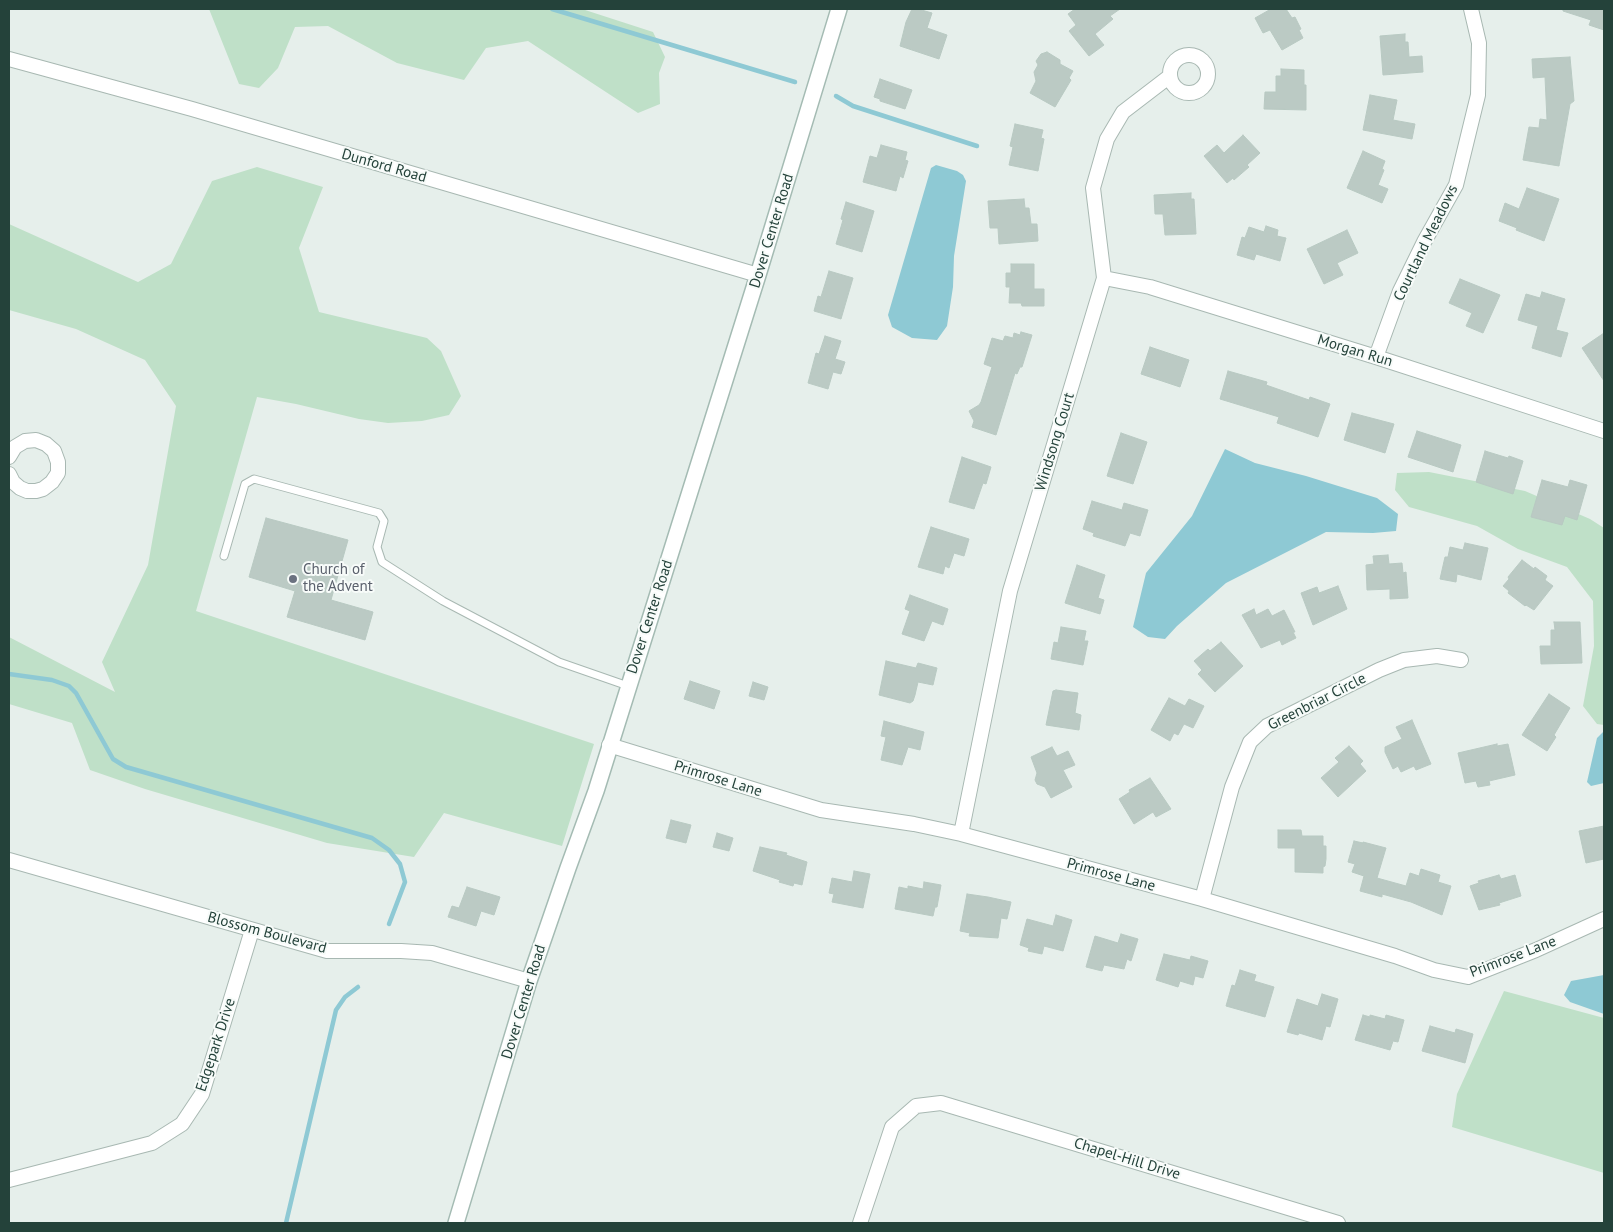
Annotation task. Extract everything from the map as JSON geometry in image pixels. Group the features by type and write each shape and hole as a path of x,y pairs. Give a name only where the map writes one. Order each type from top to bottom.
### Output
{"street":[{"name":"Dover Center Road","path":"456,1223 529,981 596,791 758,276 839,9"},
{"name":"Courtland Meadows","path":"1376,357 1404,283 1424,242 1456,185 1478,95 1479,42 1471,9"},
{"name":"Dunford Road","path":"9,59 202,112 758,276"},
{"name":"Windsong Court","path":"961,834 1010,591 1104,278 1093,188 1107,138 1123,112 1170,76"},
{"name":"Morgan Run","path":"1104,278 1150,287 1376,357 1604,431"},
{"path":"9,474 13,482 20,488 36,491 43,489 52,482 58,473 58,462 54,451 46,444 36,440 25,441 10,451"},
{"name":"Greenbriar Circle","path":"1202,900 1232,787 1250,742 1267,726 1379,670 1404,660 1437,656 1461,660"},
{"name":"Primrose Lane","path":"609,745 821,810 914,824 961,834 1202,900 1395,956 1434,970 1468,977 1536,950 1604,919"},
{"name":"Blossom Boulevard","path":"9,860 327,951 401,951 432,954 529,981"},
{"name":"Edgepark Drive","path":"9,1180 152,1143 182,1124 202,1094 252,930"},
{"name":"Chapel-Hill Drive","path":"860,1223 892,1127 916,1106 941,1103 1338,1223"}],"lane":[{"path":"224,556 245,484 254,479 379,513 384,521 377,547 382,562 444,601 559,662 628,686"}],"green space":[{"path":"209,9 582,9 653,32 665,57 659,73 660,104 638,113 528,41 486,48 464,80 397,63 328,26 295,27 278,68 259,88 239,84"},
{"path":"257,167 323,187 299,248 319,312 427,338 441,351 461,396 449,415 422,421 388,423 359,419 257,397 196,611 594,744 562,846 444,813 414,857 327,843 145,789 90,770 72,723 9,704 9,637 115,692 102,662 148,565 176,406 145,360 76,329 9,310 9,224 138,282 171,264 212,181"},
{"path":"1429,472 1525,491 1590,519 1604,528 1604,725 1597,724 1583,706 1594,646 1593,601 1567,567 1518,549 1477,526 1409,507 1395,490 1397,473"},
{"path":"1504,991 1604,1018 1604,1173 1452,1127 1457,1094"}],"water":[{"path":"936,165 957,171 963,175 966,181 954,256 953,287 947,326 937,340 912,338 892,327 888,315 931,168"},
{"path":"1225,449 1255,463 1306,476 1377,498 1398,514 1396,531 1373,533 1326,532 1226,583 1165,639 1148,637 1133,627 1146,573 1192,516"},
{"path":"1604,731 1604,783 1591,786 1587,782 1597,738"},
{"path":"1604,975 1604,1014 1570,1002 1564,995 1571,981"}],"building":[{"path":"912,9 932,13 927,28 947,35 939,59 900,46 906,22"},
{"path":"1075,9 1120,9 1110,16 1113,19 1095,34 1104,45 1089,56 1069,31 1076,25 1068,14"},
{"path":"1271,9 1286,9 1292,18 1295,17 1303,38 1282,50 1270,30 1263,33 1255,18"},
{"path":"1563,9 1604,9 1604,30 1589,25 1591,20 1563,11"},
{"path":"1405,34 1405,42 1408,42 1409,57 1422,56 1423,72 1383,75 1380,36"},
{"path":"1047,52 1060,60 1060,64 1073,71 1069,78 1071,80 1055,107 1030,93 1036,81 1034,72 1038,65 1036,61 1041,54"},
{"path":"1570,57 1574,101 1570,104 1559,166 1523,160 1529,127 1539,128 1540,119 1547,120 1545,77 1533,78 1532,59"},
{"path":"1281,69 1304,70 1306,110 1264,109 1265,92 1276,92 1276,76 1281,76"},
{"path":"880,79 912,90 905,109 880,101 880,99 874,97"},
{"path":"1370,95 1397,100 1393,120 1415,124 1412,139 1363,130"},
{"path":"1015,124 1043,130 1041,138 1044,139 1038,171 1009,165 1013,147 1010,146"},
{"path":"1243,135 1260,153 1247,165 1249,167 1234,180 1233,178 1227,183 1204,156 1217,145 1224,153"},
{"path":"881,145 907,152 905,160 908,161 903,178 900,176 896,191 863,182 870,156 877,158"},
{"path":"1363,151 1385,161 1382,169 1384,170 1378,185 1388,189 1382,203 1347,188"},
{"path":"1527,188 1559,199 1544,241 1499,221 1505,203 1519,209"},
{"path":"1191,193 1191,199 1194,199 1196,234 1165,235 1163,214 1155,214 1154,195"},
{"path":"1024,199 1025,208 1029,208 1031,224 1037,224 1038,241 999,244 998,228 990,228 988,201"},
{"path":"846,202 874,211 862,252 836,244"},
{"path":"1266,226 1278,230 1277,236 1286,238 1280,261 1256,254 1254,260 1237,255 1242,237 1245,238 1249,227 1264,232"},
{"path":"1347,230 1358,253 1337,263 1343,275 1324,284 1307,249"},
{"path":"1011,264 1034,264 1034,289 1044,289 1044,306 1022,306 1021,303 1009,303 1010,287 1006,287 1006,273 1011,273"},
{"path":"829,271 853,278 841,319 814,311 818,296 821,297"},
{"path":"1460,279 1500,295 1483,333 1466,326 1472,313 1449,303"},
{"path":"1542,292 1565,299 1556,330 1568,333 1561,357 1532,348 1538,326 1518,320 1526,294 1540,298"},
{"path":"1021,332 1032,335 1022,367 1020,367 1017,374 1015,373 996,435 972,427 974,421 969,411 981,402 992,367 984,364 992,338 1003,341 1005,336 1013,338 1014,333 1020,335"},
{"path":"1604,333 1604,381 1582,348"},
{"path":"825,336 841,341 835,359 845,362 841,374 833,372 828,389 808,383 816,353 819,354"},
{"path":"1150,347 1189,360 1180,387 1141,374"},
{"path":"1228,371 1267,382 1266,385 1309,400 1310,397 1330,404 1318,437 1277,423 1279,417 1220,399"},
{"path":"1352,413 1394,424 1385,453 1344,440"},
{"path":"1417,431 1461,445 1453,472 1408,457"},
{"path":"1121,433 1147,442 1133,484 1107,476"},
{"path":"1485,451 1523,461 1513,494 1476,482"},
{"path":"962,457 991,467 986,484 983,483 974,509 949,502"},
{"path":"1542,480 1568,487 1570,480 1587,485 1577,520 1565,516 1562,525 1531,517"},
{"path":"1092,501 1122,510 1124,503 1148,510 1140,536 1130,533 1125,546 1093,536 1094,533 1083,529"},
{"name":"Church of the Advent","path":"266,518 348,540 331,600 373,612 365,640 287,617 295,591 249,577"},
{"path":"931,527 969,539 964,556 954,553 949,568 945,566 943,574 918,567"},
{"path":"1465,543 1488,548 1481,580 1457,574 1456,582 1440,579 1445,557 1448,557 1450,547 1463,550"},
{"path":"1388,555 1389,564 1402,563 1403,573 1406,572 1408,598 1390,599 1390,589 1367,590 1366,565 1374,564 1373,556"},
{"path":"1522,560 1547,576 1545,580 1553,586 1534,610 1525,606 1508,593 1509,591 1503,586"},
{"path":"1077,565 1105,575 1098,598 1104,600 1100,614 1065,603"},
{"path":"1338,586 1347,609 1313,625 1301,593 1317,587 1319,593"},
{"path":"910,595 948,609 943,625 932,621 924,641 902,634 910,611 905,609"},
{"path":"1254,609 1256,615 1268,609 1272,616 1284,610 1296,638 1282,645 1280,640 1261,648 1242,615"},
{"path":"1554,622 1580,622 1582,663 1541,664 1540,646 1551,646 1551,630 1555,630"},
{"path":"1061,627 1086,631 1084,641 1088,641 1083,665 1051,659 1054,642 1058,643"},
{"path":"1221,642 1243,666 1215,692 1198,674 1202,670 1194,661 1208,649 1210,651"},
{"path":"886,661 916,668 918,663 937,668 933,685 918,682 913,701 910,703 879,695"},
{"path":"690,681 720,691 714,709 684,699"},
{"path":"753,682 768,687 764,700 749,696"},
{"path":"1053,691 1078,693 1075,713 1081,715 1079,730 1046,725"},
{"path":"1549,694 1570,708 1547,751 1522,735"},
{"path":"1169,698 1185,706 1189,699 1204,706 1193,728 1184,724 1178,735 1174,733 1170,741 1151,730"},
{"path":"1412,720 1431,764 1416,770 1414,766 1401,772 1398,766 1393,769 1385,752 1385,747 1402,739 1396,727"},
{"path":"884,721 924,732 920,750 908,747 902,765 881,760 886,737 881,736"},
{"path":"1497,744 1497,746 1508,744 1515,775 1489,781 1490,785 1478,787 1476,781 1465,783 1458,753"},
{"path":"1349,746 1363,761 1360,764 1366,771 1338,797 1321,778 1339,762 1335,758"},
{"path":"1052,747 1057,756 1068,751 1075,765 1063,770 1072,787 1051,798 1045,787 1037,784 1035,780 1037,773 1031,757"},
{"path":"1150,778 1171,809 1156,817 1153,812 1134,824 1119,799 1130,792 1129,790"},
{"path":"671,820 691,825 686,843 666,838"},
{"path":"1604,826 1604,859 1586,863 1579,831"},
{"path":"1278,830 1301,830 1302,836 1323,836 1323,846 1326,846 1326,859 1323,873 1295,872 1295,848 1278,848"},
{"path":"717,833 733,838 729,851 713,847"},
{"path":"1354,841 1386,848 1377,878 1406,886 1410,873 1419,876 1421,869 1440,875 1438,882 1451,886 1442,915 1411,902 1382,894 1382,897 1360,891 1364,876 1352,872 1355,864 1348,862"},
{"path":"760,847 787,853 786,855 807,862 802,885 794,883 793,886 779,882 780,880 753,871"},
{"path":"854,871 870,874 863,908 832,902 834,894 829,893 832,878 852,882"},
{"path":"1499,875 1501,879 1515,875 1521,896 1499,903 1500,905 1479,910 1470,886 1479,883 1478,881"},
{"path":"924,882 941,885 937,907 935,907 933,916 895,909 899,887 908,889 908,886 923,889"},
{"path":"467,887 500,897 494,915 481,911 476,926 448,917 452,906 459,908"},
{"path":"967,894 1011,902 1007,919 1001,918 998,938 969,936 970,933 960,931"},
{"path":"1056,915 1072,920 1063,951 1044,946 1042,954 1028,951 1029,948 1020,945 1027,919 1053,926"},
{"path":"1121,934 1138,939 1131,961 1127,959 1124,969 1104,965 1102,971 1086,967 1095,936 1118,943"},
{"path":"1164,954 1190,960 1191,956 1208,961 1203,978 1195,976 1193,985 1180,981 1178,987 1156,980"},
{"path":"1240,970 1256,975 1254,981 1274,987 1265,1017 1226,1006 1232,985 1235,986"},
{"path":"1322,994 1338,999 1330,1027 1326,1026 1322,1040 1299,1033 1298,1035 1287,1032 1297,999 1318,1006"},
{"path":"1363,1015 1385,1019 1386,1015 1404,1020 1398,1042 1393,1041 1390,1050 1355,1040"},
{"path":"1430,1026 1455,1033 1456,1029 1473,1034 1465,1063 1422,1051"}],"waterway":[{"path":"552,9 795,82"},
{"path":"836,96 853,106 977,146"},
{"path":"9,674 52,680 69,686 76,693 113,759 126,767 372,838 389,850 400,864 405,882 389,924"},
{"path":"286,1223 336,1010 345,997 358,987"}],"place":[{"name":"Church of the Advent","path":"293,579"}]}
